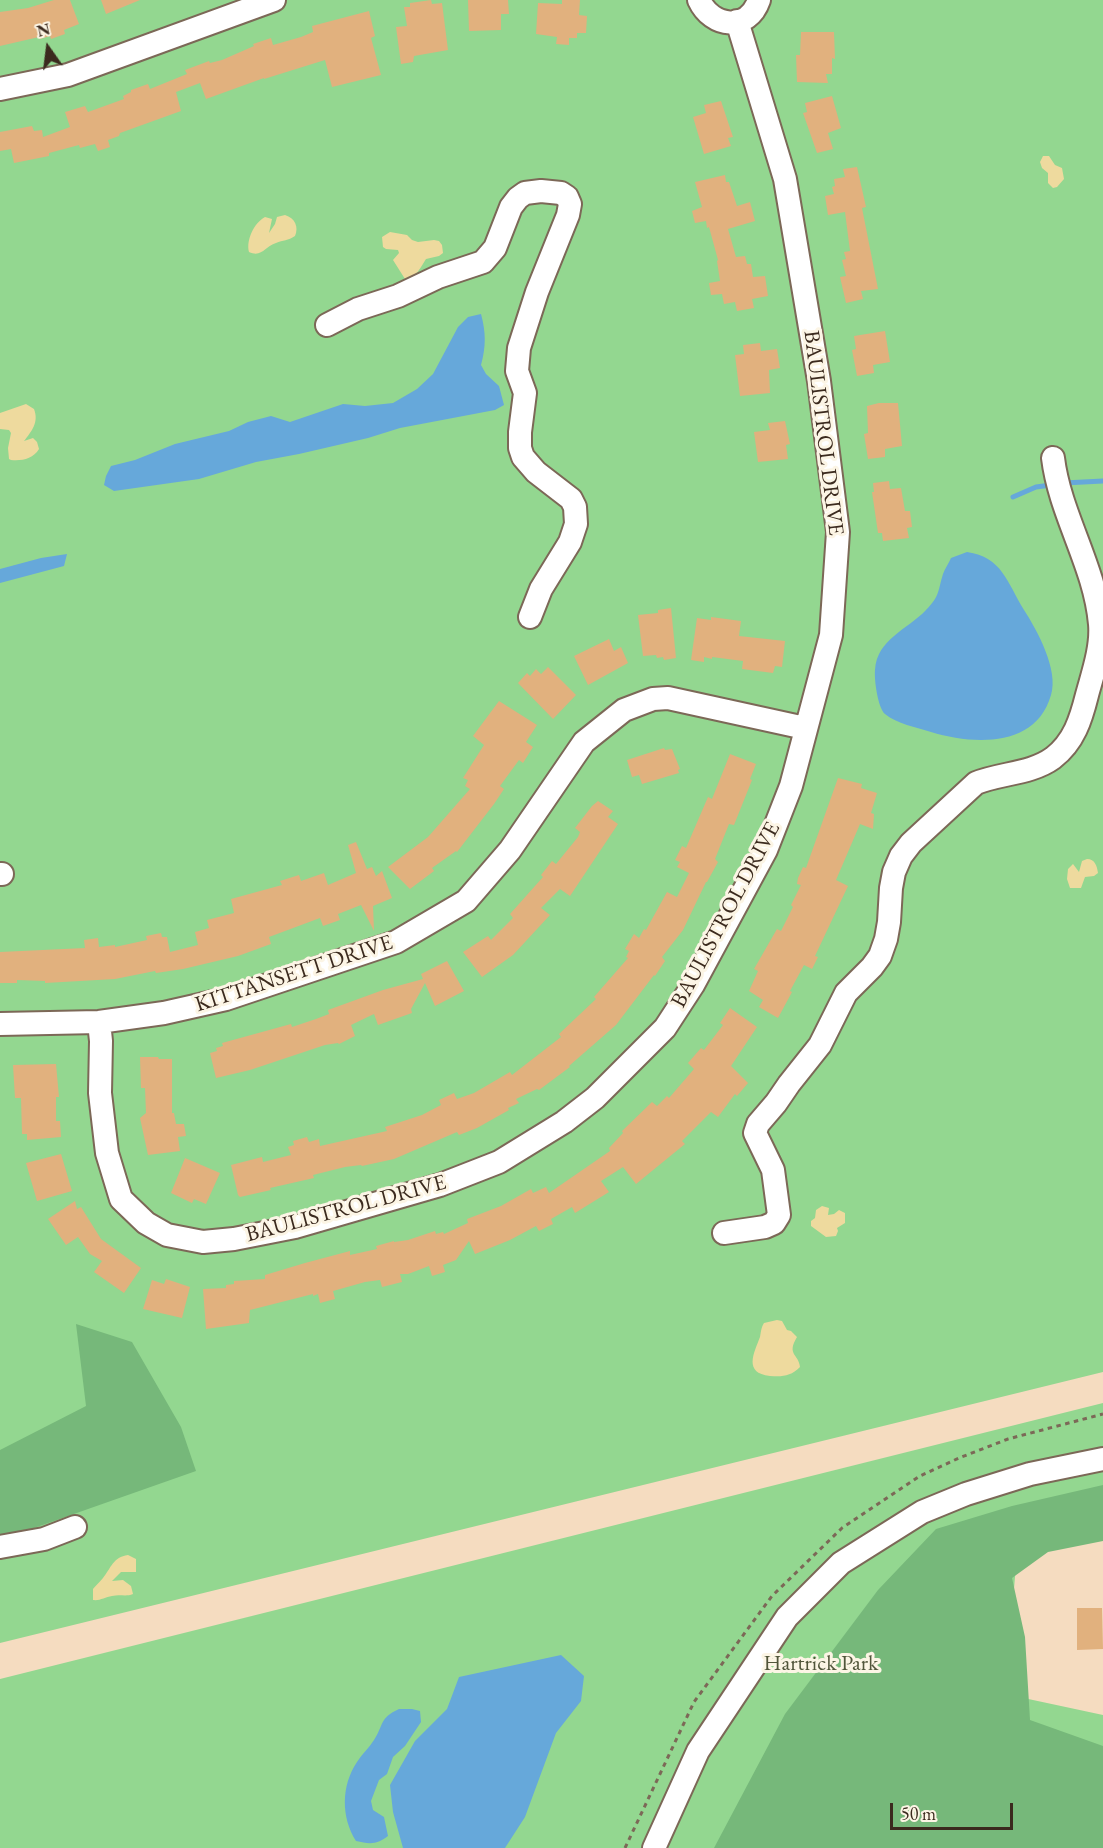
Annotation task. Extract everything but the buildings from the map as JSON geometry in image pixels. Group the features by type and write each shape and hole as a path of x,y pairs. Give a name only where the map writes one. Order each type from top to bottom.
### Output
{"street":[{"path":"0,89 68,75 274,0"},
{"path":"699,0 709,16 719,22 737,21 752,13 759,0"},
{"name":"BAULISTROL DRIVE","path":"99,1022 100,1093 104,1129 107,1153 121,1199 146,1223 167,1235 203,1242 234,1239 295,1227 440,1185 499,1162 564,1122 595,1098 665,1028 693,985 766,850 791,786 831,635 838,532 819,381 785,179 737,21"},
{"path":"327,325 358,309 398,296 438,277 483,262 495,248 511,207 525,193 552,191 567,197 570,204 568,215 537,292 519,348 517,371 525,393 520,432 520,448 523,457 544,479 571,499 575,507 576,524 570,542 541,590 530,617"},
{"path":"724,1233 765,1227 774,1223 779,1215 773,1170 755,1133 758,1124 820,1045 846,993 872,968 880,956 888,931 894,872 901,856 911,843 976,783 1045,764 1064,748 1075,733 1091,678 1100,626 1091,581 1056,479 1053,458"},
{"name":"KITTANSETT DRIVE","path":"0,1024 99,1022 164,1013 226,999 396,942 466,901 510,850 584,742 610,720 638,703 668,698 805,728"},
{"path":"654,1848 698,1751 787,1617 841,1563 922,1512 966,1494 1030,1474 1103,1459"},
{"path":"0,1547 44,1539 75,1527"}],"green space":[{"path":"0,0 1103,0 1103,1372 0,1643"},
{"path":"76,1324 132,1342 181,1427 196,1471 0,1540 0,1450 86,1406"},
{"name":"Hartrick Park","path":"1103,1403 1103,1519 1018,1542 1005,1694 1103,1715 1103,1848 0,1848 0,1679"},
{"path":"1103,1485 1103,1541 1048,1552 1012,1578 1025,1637 1030,1720 1103,1746 1103,1848 714,1848 785,1714 878,1590 936,1529 1012,1506"}],"sand":[{"path":"1043,156 1049,156 1055,165 1062,168 1064,179 1057,187 1053,188 1048,183 1048,173 1042,168 1040,162"},
{"path":"285,215 295,223 297,229 295,236 272,244 260,253 249,252 250,237 257,223 265,217 272,219 269,233 277,217"},
{"path":"390,232 407,235 418,242 439,241 443,253 426,259 415,274 405,279 393,260 399,253 398,250 383,247 382,237"},
{"path":"26,404 34,409 36,418 32,430 24,441 33,438 39,449 27,459 11,460 8,448 11,433 9,430 0,429 0,413"},
{"path":"1087,859 1094,862 1098,873 1085,877 1081,888 1070,888 1067,879 1068,869 1073,864 1079,872 1082,861"},
{"path":"822,1206 829,1208 828,1215 839,1210 845,1213 845,1223 837,1228 836,1236 826,1237 811,1226 816,1210"},
{"path":"782,1321 787,1330 797,1337 793,1351 800,1367 786,1375 770,1376 756,1371 753,1367 753,1356 764,1323"},
{"path":"128,1555 136,1559 136,1572 121,1572 112,1581 123,1580 131,1586 133,1594 93,1600 93,1589 119,1558"}],"water":[{"path":"481,314 485,340 481,365 486,374 499,386 504,405 495,410 400,428 368,438 256,462 199,479 114,491 104,485 111,466 135,460 175,444 229,431 248,422 271,416 290,422 343,404 365,406 393,403 417,389 433,374 458,327 468,317"},
{"path":"967,552 988,559 1002,572 1035,628 1052,674 1051,695 1043,712 1032,725 1002,738 966,739 901,723 885,714 877,694 875,670 881,650 934,601 951,558"},
{"path":"67,554 64,566 0,583 0,569"},
{"path":"561,1655 584,1676 581,1701 556,1733 525,1817 505,1848 403,1848 393,1812 390,1785 415,1741 447,1709 459,1677"},
{"path":"399,1709 420,1711 421,1722 405,1746 393,1757 387,1774 379,1780 371,1801 373,1810 384,1817 388,1836 373,1843 356,1841 346,1812 348,1781 357,1762 374,1740 385,1719"}],"waterway":[{"path":"1064,483 1103,481"},
{"path":"1013,497 1036,487 1051,485"}]}
